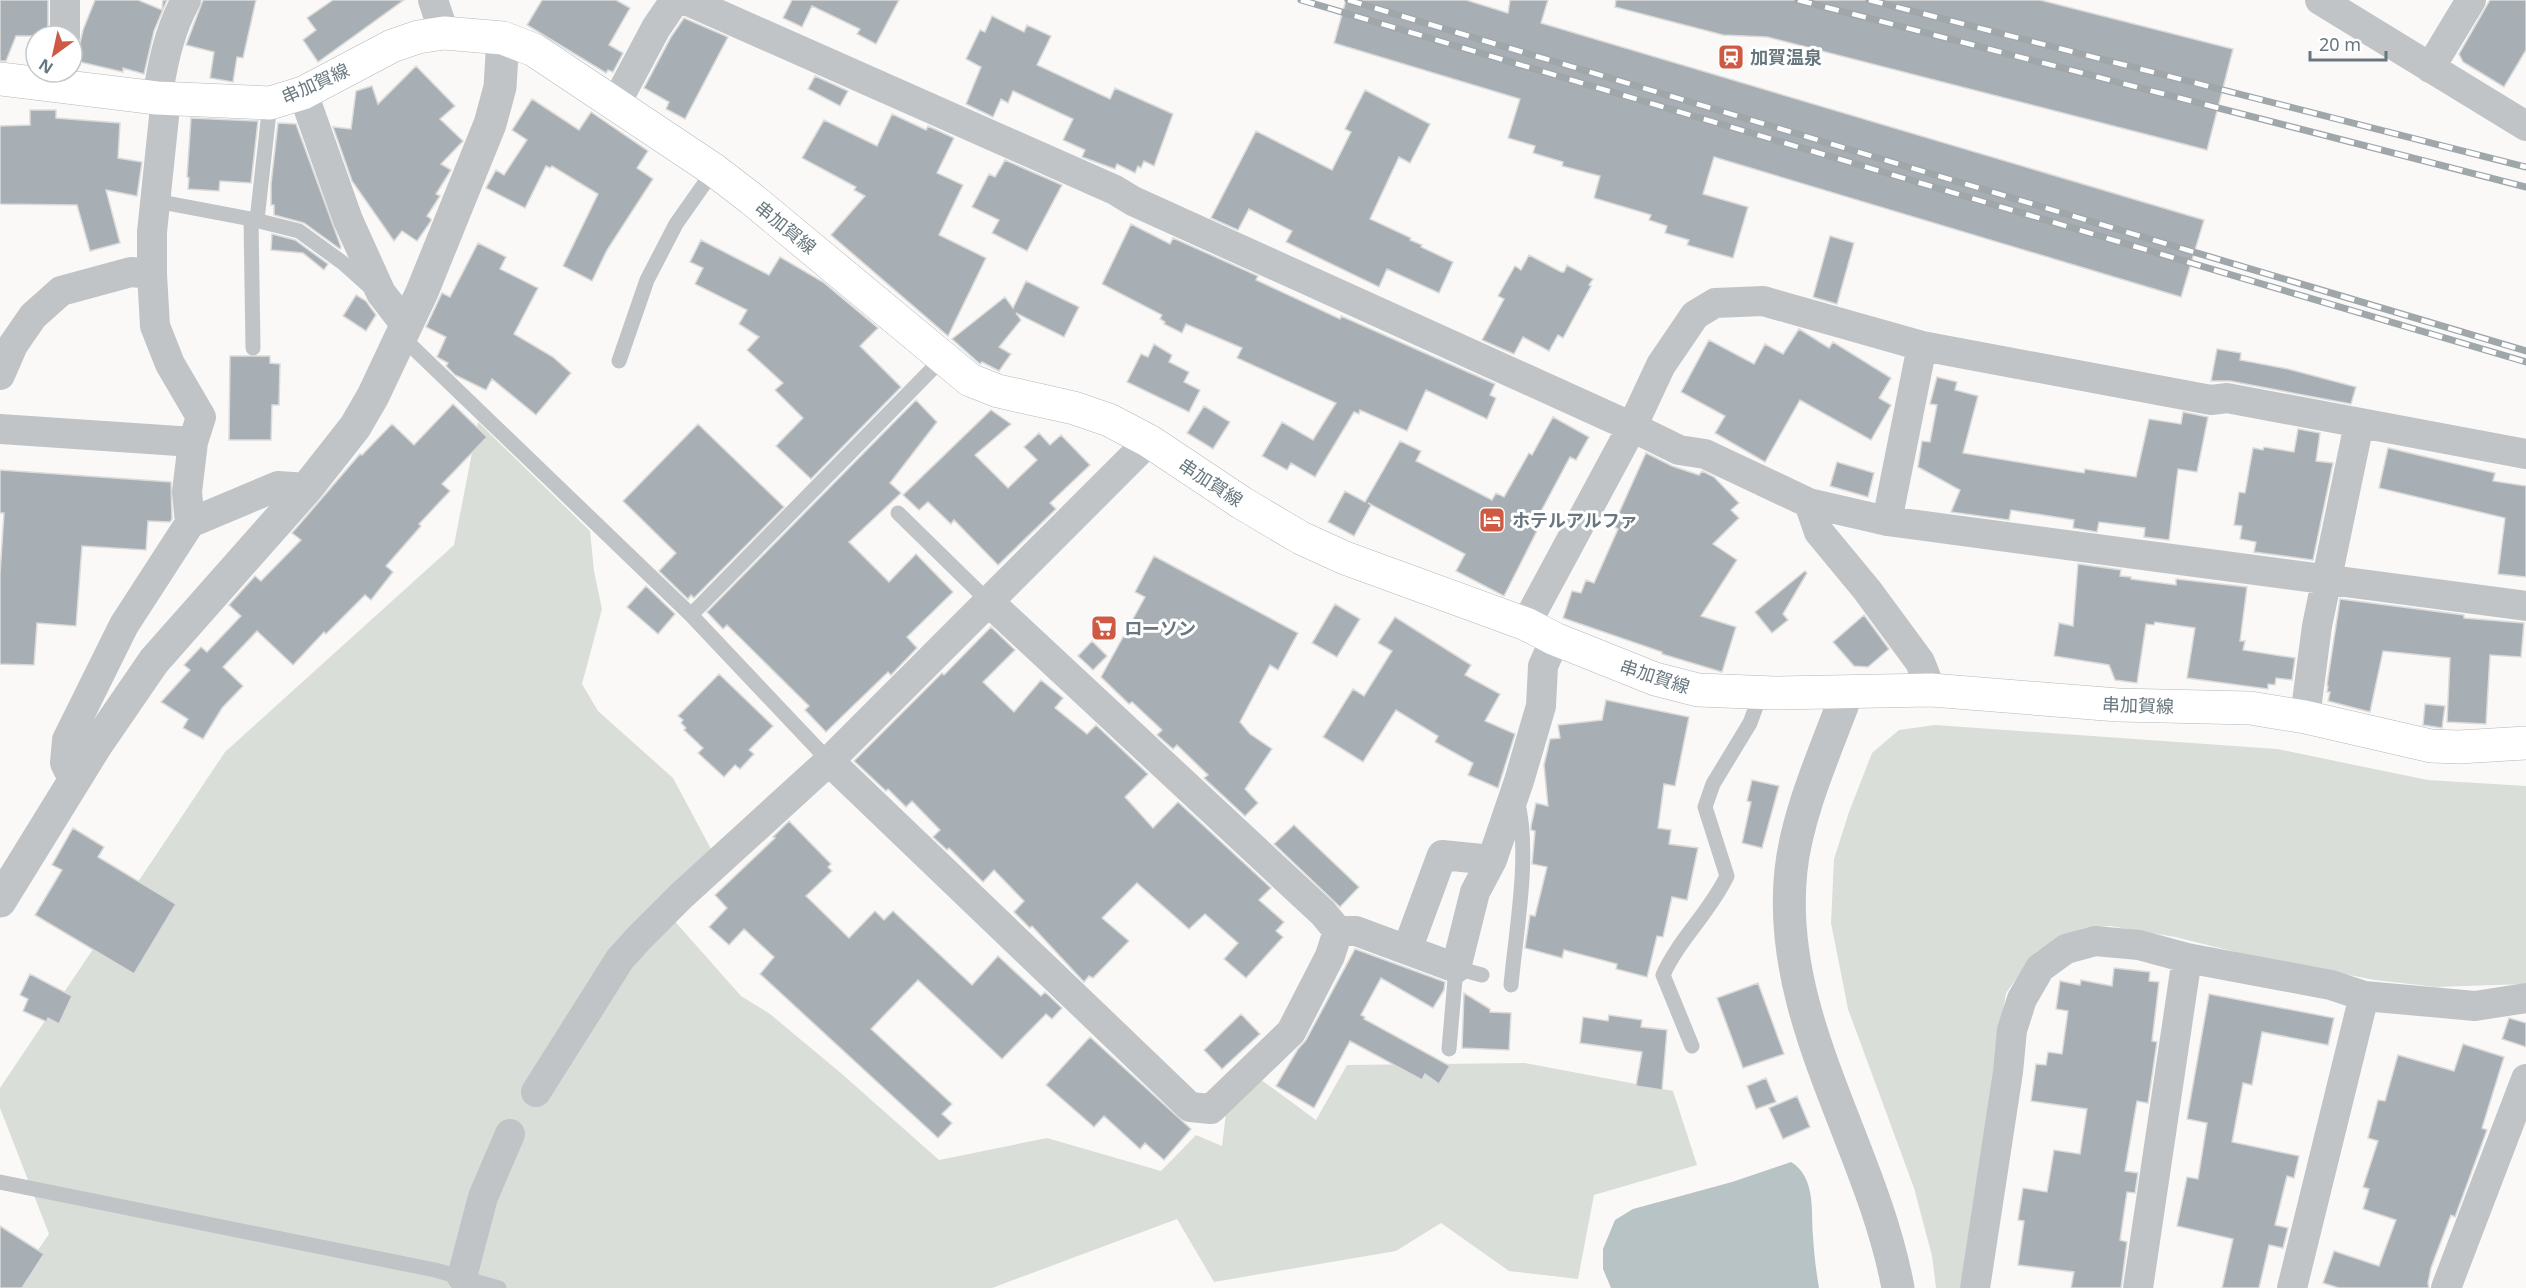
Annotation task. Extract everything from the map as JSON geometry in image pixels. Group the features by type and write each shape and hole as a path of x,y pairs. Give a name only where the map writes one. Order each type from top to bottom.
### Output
{"main road":[{"name":"串加賀線","path":"84,84 162,98 270,103 303,93 392,46 418,37 444,33 503,38 534,50 714,171 793,231 970,381 998,391 1074,408 1108,420 1149,441 1242,503 1301,537 1345,558 1526,624 1555,639 1655,679 1698,690 1761,693 1931,690 2118,705 2250,708 2305,717 2389,737 2445,747 2526,743"},
{"name":"串加賀線","path":"0,79 24,79"}],"street":[{"path":"65,0 65,24"},
{"path":"186,0 165,52 152,274 156,327 170,364 201,417 193,442 187,492 190,523"},
{"path":"433,0 444,33"},
{"path":"615,105 656,28 675,0"},
{"path":"686,0 1115,190 1133,201 1679,450 1705,454 1809,503 1887,521 2526,606"},
{"path":"2320,0 2526,126"},
{"path":"2430,68 2471,0"},
{"path":"0,901 74,782 154,661 307,488 355,427 373,396 402,330 422,292 490,124 500,87 503,38"},
{"path":"303,93 348,220 381,293 402,330"},
{"path":"0,375 13,345 33,316 61,291 131,272 152,274"},
{"path":"1526,624 1632,427 1660,365 1695,315 1715,303 1763,301 1922,346 2211,400 2227,398 2526,454"},
{"path":"1887,521 1922,346"},
{"path":"2305,717 2317,626 2329,578 2359,424"},
{"path":"0,429 193,442"},
{"path":"536,1092 627,951 681,896 829,761 1149,441"},
{"path":"74,782 64,763 67,740 124,626 190,523 278,486 307,488"},
{"path":"1809,503 1819,532 1867,590 1920,662 1931,690"},
{"path":"988,601 1323,913 1338,932"},
{"path":"1338,932 1356,931 1469,972 1475,892 1492,861 1515,792 1541,706 1543,666 1555,639"},
{"path":"1847,693 1797,837 1791,870 1790,941 1807,1019 1838,1108 1855,1144 1875,1200 1888,1240 1898,1288"},
{"path":"829,761 1190,1107 1211,1109 1291,1032 1330,956 1338,932"},
{"path":"1407,950 1442,855 1492,861"},
{"path":"1975,1288 2012,1030 2022,999 2040,968 2066,949 2095,941 2139,945 2187,958 2331,986 2364,996 2475,1006 2526,998"},
{"path":"2138,1288 2187,958"},
{"path":"2292,1288 2364,996"},
{"path":"2446,1288 2526,1079"},
{"path":"462,1277 483,1197 510,1134"}],"lane":[{"path":"253,348 254,219 270,103"},
{"path":"619,361 647,280 676,224 714,171"},
{"path":"156,201 254,219 299,231 343,263 371,288 381,293"},
{"path":"402,330 692,615 829,761"},
{"path":"692,615 942,359"},
{"path":"898,513 988,601"},
{"path":"1692,1046 1663,975 1670,958 1718,894 1727,876 1705,807 1713,784 1750,723 1761,693"},
{"path":"1511,985 1522,866 1522,817 1515,792"},
{"path":"1449,1049 1469,972"},
{"path":"0,1182 435,1270 499,1288"}],"shaded area":[{"path":"478,422 590,531 594,571 602,609 582,684 598,711 673,778 711,849 656,900 741,996 770,1014 939,1160 1047,1138 1161,1171 1196,1135 1222,1146 1226,1113 1260,1079 1316,1120 1347,1065 1525,1063 1673,1091 1697,1165 1594,1195 1578,1279 1509,1271 1441,1223 1396,1251 1214,1282 1177,1219 992,1288 12,1288 49,1234 0,1108 0,1088 225,752 454,545"},
{"path":"1935,725 2277,749 2428,780 2526,786 2526,984 2436,987 2375,980 2256,957 2175,937 2110,926 2084,928 2061,937 2036,952 2006,993 1960,1288 1936,1288 1932,1256 1914,1188 1848,1009 1831,923 1834,859 1872,753 1899,730"},
{"path":"1791,1162 1805,1176 1811,1195 1819,1288 1611,1288 1603,1269 1603,1249 1615,1220 1633,1209 1732,1182"}],"building":[{"path":"0,0 48,0 48,24 24,24 24,36 16,36 6,61 0,61"},
{"path":"95,0 138,0 162,10 163,0 167,0 154,31 144,74 123,68 123,72 84,63 84,28"},
{"path":"203,0 256,0 243,58 237,57 233,82 210,78 214,52 186,45"},
{"path":"333,0 404,0 318,62 303,40 316,30 307,18"},
{"path":"542,0 616,0 630,8 609,45 623,53 613,72 608,70 606,73 527,25"},
{"path":"792,0 899,0 876,44 857,34 860,29 812,6 802,27 783,18"},
{"path":"1346,0 1466,0 1508,13 1510,0 1548,0 1541,23 2204,220 2181,297 1714,157 1703,194 1748,207 1733,258 1687,245 1689,240 1665,233 1667,226 1649,220 1651,215 1594,198 1600,176 1562,166 1563,162 1533,153 1535,146 1508,138 1520,99 1334,43"},
{"path":"1616,0 2040,0 2233,49 2207,150 1767,37 1723,35 1615,7"},
{"path":"2490,0 2526,0 2526,50 2504,87 2463,62 2459,54"},
{"path":"992,16 1024,32 1027,25 1051,36 1037,65 1110,99 1115,88 1173,114 1154,166 1144,161 1135,173 1117,164 1115,169 1082,157 1085,150 1063,140 1073,119 1013,91 1008,103 1001,99 993,117 966,104 981,67 966,59 980,30 985,32"},
{"path":"684,18 728,37 685,119 666,109 669,102 644,88 671,37"},
{"path":"416,66 455,106 440,119 463,141 441,164 451,170 436,194 440,196 427,216 431,221 417,241 402,231 394,241 352,181 333,127 351,129 356,91 372,86 378,104"},
{"path":"815,76 848,91 840,106 808,89"},
{"path":"1365,90 1430,124 1410,163 1399,157 1370,219 1411,238 1410,240 1422,245 1421,247 1453,262 1439,293 1387,269 1379,287 1286,242 1292,231 1249,209 1238,230 1211,218 1256,131 1332,170 1351,132 1345,129"},
{"path":"532,99 579,130 591,112 648,151 637,168 653,179 607,250 592,281 563,266 598,194 552,166 550,168 546,166 525,208 486,188 496,170 504,175 527,140 512,130"},
{"path":"30,110 56,110 56,118 120,123 118,158 142,162 137,196 106,190 120,243 90,251 77,205 0,204 0,126 30,125"},
{"path":"892,114 926,130 928,126 954,138 937,173 963,185 939,235 986,258 948,336 831,235 865,196 854,190 856,187 802,158 824,120 877,146"},
{"path":"191,118 258,121 251,183 220,181 219,191 188,189"},
{"path":"278,123 296,124 340,249 304,223 274,215 274,205 271,205 271,184"},
{"path":"1005,160 1062,185 1027,251 992,233 999,220 972,207 989,174 995,177"},
{"path":"1131,224 1170,244 1173,238 1258,276 1256,280 1340,319 1341,316 1495,384 1490,395 1496,398 1487,419 1426,390 1407,431 1360,410 1359,414 1354,412 1315,477 1291,463 1287,470 1262,456 1282,422 1313,440 1336,403 1237,358 1242,348 1186,324 1182,333 1164,324 1165,322 1160,319 1162,315 1102,284"},
{"path":"272,234 295,240 328,264 324,270 303,253 271,250"},
{"path":"1830,236 1854,243 1837,304 1813,297"},
{"path":"701,240 769,275 780,257 823,282 878,328 860,346 901,387 811,479 776,446 803,418 775,390 783,383 747,350 759,337 739,324 747,310 695,284 703,268 690,262"},
{"path":"478,243 506,257 500,269 538,288 514,334 553,357 571,373 536,415 492,379 486,390 455,375 446,366 448,363 437,357 446,337 426,327 442,293 450,297"},
{"path":"1529,255 1561,272 1564,272 1567,265 1593,279 1563,338 1558,335 1549,351 1523,337 1514,354 1482,340 1504,299 1498,296 1515,266 1521,270"},
{"path":"1026,281 1079,307 1064,337 1016,313 1021,320 999,347 1011,354 999,371 982,362 980,364 952,339 1005,297 1013,308"},
{"path":"356,295 366,301 376,315 366,331 343,316"},
{"path":"1799,329 1829,348 1833,342 1891,378 1879,398 1891,405 1871,440 1800,400 1765,462 1715,433 1725,416 1681,392 1709,340 1754,364 1765,344 1783,354"},
{"path":"1154,344 1172,355 1169,362 1189,372 1184,382 1200,390 1189,412 1127,382 1141,354 1148,357"},
{"path":"2217,349 2241,353 2240,360 2288,369 2356,387 2351,404 2230,381 2211,381"},
{"path":"230,356 270,356 270,363 280,364 279,405 272,405 271,440 229,440"},
{"path":"1937,377 1957,382 1955,390 1978,396 1963,453 2084,473 2085,469 2136,477 2149,419 2181,424 2183,412 2208,417 2197,472 2178,469 2169,540 2144,537 2145,528 2099,522 2097,532 2073,528 2074,520 2011,510 2009,520 1951,512 1960,490 1918,467 1922,441 1930,442 1937,405 1930,404"},
{"path":"916,400 937,422 890,483 901,493 849,542 889,582 916,554 953,592 907,637 917,648 891,675 888,672 826,732 805,710 809,706 727,625 723,629 707,612"},
{"path":"453,404 487,437 442,484 450,491 419,524 421,526 386,566 393,572 371,600 365,595 326,634 324,632 293,665 257,631 223,667 243,686 222,708 203,739 183,728 188,719 161,702 190,670 184,665 201,647 207,652 241,616 229,605 255,576 261,581 301,540 292,533 360,454 362,455 392,424 414,445"},
{"path":"1204,406 1230,422 1213,449 1187,433"},
{"path":"991,410 1011,424 975,455 1008,488 1037,460 1024,447 1039,433 1050,445 1061,435 1090,465 1050,503 1056,509 998,565 954,520 951,524 928,502 919,510 903,495"},
{"path":"1553,417 1589,437 1576,460 1570,457 1539,515 1544,517 1504,596 1456,571 1465,554 1368,503 1371,505 1354,536 1328,522 1345,491 1365,502 1400,441 1421,451 1416,461 1492,500 1496,493 1504,497 1529,453 1532,455"},
{"path":"698,424 784,507 694,598 691,595 688,599 659,571 676,553 623,501"},
{"path":"2298,429 2320,433 2316,461 2333,463 2313,560 2254,552 2256,542 2240,539 2242,526 2234,525 2239,492 2245,493 2253,448 2263,450 2264,447 2294,452"},
{"path":"2388,448 2495,473 2493,481 2526,486 2526,577 2498,574 2505,518 2379,488"},
{"path":"1646,453 1672,466 1699,475 1702,471 1714,477 1739,503 1731,510 1739,518 1713,544 1737,560 1701,616 1736,627 1722,672 1662,654 1662,652 1563,618 1572,591 1581,593 1586,580 1594,583 1618,529 1613,526"},
{"path":"1837,462 1874,473 1868,497 1830,486"},
{"path":"0,470 171,482 172,519 170,522 148,521 146,550 82,546 76,626 37,623 34,665 0,664 0,574 4,513 0,513"},
{"path":"1154,556 1298,633 1278,670 1270,665 1240,722 1250,734 1272,749 1245,789 1258,803 1245,816 1204,778 1208,775 1177,745 1173,749 1157,735 1162,730 1132,702 1129,704 1101,677 1145,597 1135,592"},
{"path":"2078,564 2121,570 2120,576 2131,577 2131,579 2176,585 2176,579 2247,587 2240,641 2245,641 2243,650 2295,658 2292,680 2276,678 2275,685 2268,684 2268,689 2187,678 2195,628 2155,622 2154,625 2146,624 2137,683 2115,680 2109,665 2054,656 2059,623 2073,626"},
{"path":"1805,571 1807,573 1783,614 1788,620 1772,633 1755,612"},
{"path":"646,586 675,614 658,634 627,607"},
{"path":"2340,599 2464,615 2464,618 2524,623 2521,657 2490,655 2486,724 2447,722 2450,658 2383,651 2370,712 2328,701 2330,692 2327,692 2327,685"},
{"path":"1335,604 1360,619 1337,657 1312,643"},
{"path":"1864,615 1889,649 1868,667 1854,666 1833,642"},
{"path":"1395,617 1471,665 1465,675 1500,694 1485,721 1515,734 1498,788 1468,775 1473,763 1435,742 1438,736 1396,710 1363,762 1323,737 1353,689 1364,696 1392,651 1378,643"},
{"path":"991,627 1015,650 983,682 1014,712 1041,680 1063,698 1055,708 1087,734 1096,725 1148,774 1125,797 1153,828 1178,802 1271,888 1259,900 1284,922 1276,931 1283,937 1246,978 1224,959 1238,943 1205,914 1189,929 1137,883 1102,918 1129,941 1093,978 1089,976 1084,982 1032,926 1030,928 1014,912 1024,901 994,870 983,882 949,848 947,850 933,837 940,830 912,801 906,807 854,761"},
{"path":"1092,641 1107,656 1093,670 1078,656"},
{"path":"719,674 773,726 749,750 754,754 740,769 735,765 724,777 698,753 703,748 684,730 686,728 681,723 683,720 678,716"},
{"path":"1606,700 1689,717 1675,786 1664,784 1658,828 1671,830 1669,844 1698,848 1687,900 1672,897 1663,937 1657,936 1647,977 1616,969 1617,964 1564,950 1562,958 1525,948 1530,915 1535,916 1547,867 1532,864 1535,831 1531,830 1531,826 1536,803 1548,806 1544,765 1550,739 1560,738 1558,725 1602,720"},
{"path":"2425,704 2445,706 2442,728 2423,725"},
{"path":"1752,780 1779,786 1762,848 1742,843 1751,802 1747,801"},
{"path":"789,821 831,864 828,867 832,871 806,896 849,938 875,911 884,920 893,911 972,985 998,956 1041,996 1045,992 1062,1008 1052,1019 1046,1014 1002,1059 918,980 871,1029 952,1104 942,1114 952,1123 938,1138 760,974 774,957 744,929 729,945 709,927 727,908 715,895 775,838 773,837"},
{"path":"1294,825 1359,887 1340,907 1274,844"},
{"path":"73,828 104,847 98,857 176,904 134,974 35,915 62,870 52,865"},
{"path":"1355,949 1445,982 1444,990 1433,1008 1381,978 1361,1015 1365,1017 1364,1019 1450,1066 1439,1084 1425,1074 1422,1080 1350,1041 1314,1108 1276,1086 1306,1040"},
{"path":"2114,968 2150,972 2149,981 2159,982 2152,1041 2157,1042 2148,1103 2137,1101 2125,1171 2138,1173 2135,1193 2127,1192 2120,1240 2127,1242 2121,1288 2071,1288 2074,1272 2018,1265 2024,1221 2018,1220 2023,1188 2047,1192 2054,1150 2080,1154 2087,1109 2031,1101 2036,1064 2046,1065 2048,1052 2062,1054 2068,1011 2056,1009 2060,981 2080,985 2081,980 2112,986"},
{"path":"30,974 72,996 59,1024 48,1018 47,1022 23,1011 28,999 20,995"},
{"path":"1758,983 1784,1054 1743,1068 1717,998"},
{"path":"1464,993 1490,1009 1490,1012 1511,1013 1509,1050 1462,1048"},
{"path":"2209,994 2334,1018 2328,1045 2262,1032 2252,1085 2243,1083 2232,1142 2299,1156 2294,1178 2287,1176 2275,1225 2288,1228 2283,1248 2269,1245 2259,1288 2222,1288 2233,1239 2177,1226 2187,1177 2198,1179 2207,1123 2187,1119"},
{"path":"1241,1014 1260,1034 1222,1069 1204,1050"},
{"path":"1609,1015 1642,1020 1641,1027 1667,1030 1662,1090 1636,1086 1642,1052 1580,1043 1583,1017 1608,1021"},
{"path":"2509,1018 2526,1023 2526,1047 2502,1039"},
{"path":"1090,1037 1191,1129 1164,1160 1145,1143 1140,1149 1104,1116 1094,1127 1046,1085"},
{"path":"2463,1044 2504,1057 2482,1128 2487,1130 2455,1217 2451,1215 2431,1268 2429,1288 2339,1288 2323,1283 2334,1251 2379,1266 2396,1220 2363,1209 2369,1189 2363,1187 2378,1141 2368,1138 2378,1100 2385,1101 2398,1055 2454,1071"},
{"path":"1766,1078 1776,1102 1756,1109 1747,1086"},
{"path":"1797,1096 1810,1127 1783,1139 1769,1108"},
{"path":"0,1226 44,1254 22,1288 0,1288"}],"railway":[{"path":"1301,0 2526,362"},
{"path":"1348,0 2526,351"},
{"path":"1798,0 2526,187"},
{"path":"1869,0 2526,167"}],"place":[{"name":"加賀温泉","path":"1731,57"},
{"name":"ホテルアルファ","path":"1492,520"},
{"name":"ローソン","path":"1104,628"}]}
